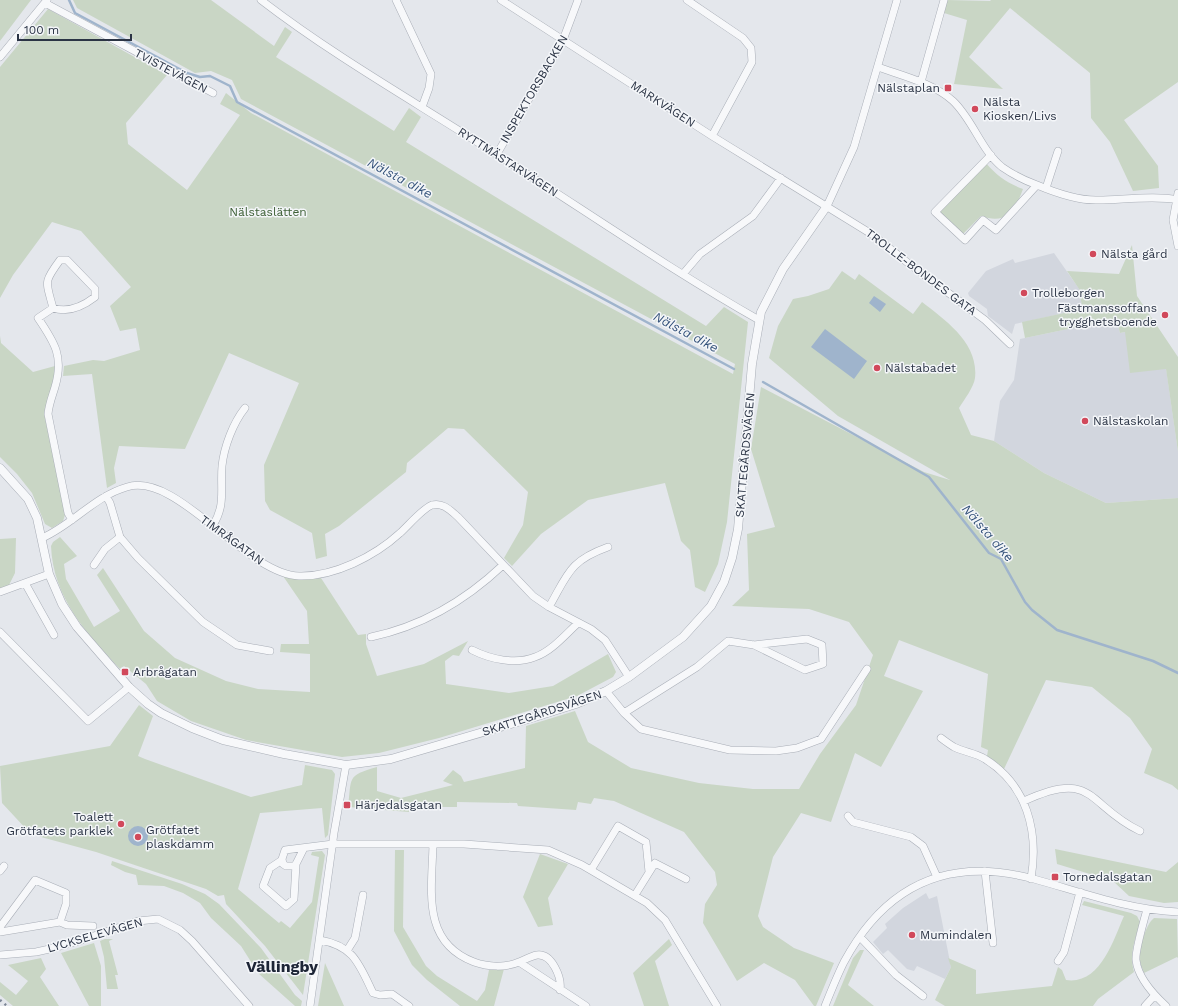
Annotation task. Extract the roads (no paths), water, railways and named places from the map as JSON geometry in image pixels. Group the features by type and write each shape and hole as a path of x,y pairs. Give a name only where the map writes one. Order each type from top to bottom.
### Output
{"street":[{"name":"RYTTMÄSTARVÄGEN","path":"261,0 291,23 369,76 422,107 683,274 759,320"},
{"path":"396,0 430,74 429,88 422,107"},
{"name":"MARKVÄGEN","path":"501,0 712,136 827,206"},
{"name":"INSPEKTORSBACKEN","path":"497,154 564,40 578,0"},
{"path":"687,0 743,38 751,48 752,62 712,136"},
{"path":"827,206 854,147 897,0"},
{"path":"921,82 944,0"},
{"path":"0,57 46,2"},
{"name":"TVISTEVÄGEN","path":"46,2 212,93"},
{"path":"878,67 921,82 952,101 968,120 991,154 1002,166 1037,185 1075,198 1097,201 1177,198 1173,220 1178,246"},
{"path":"1046,188 1058,152"},
{"path":"991,154 935,212 965,240 983,220 996,230 1037,185"},
{"path":"683,274 700,254 753,216 780,178"},
{"name":"SKATTEGÅRDSVÄGEN","path":"0,468 28,499 37,518 49,574 62,604 77,628 129,686 161,713 222,740 284,754 346,765 391,760 576,704 606,692 630,677 684,637 711,606 724,582 732,558 738,529 752,364 759,320 764,304 784,269 827,206"},
{"name":"TROLLE-BONDES GATA","path":"827,206 873,234 908,263 985,320 1010,344"},
{"path":"60,260 67,260 95,290 95,297 88,303 71,310 61,311 53,308 46,285 47,277 60,260"},
{"path":"53,308 38,318 50,335 60,363 55,387 49,404 48,414 68,513 72,520"},
{"path":"213,525 221,509 222,465 226,449 239,416 245,408"},
{"name":"TIMRÅGATAN","path":"42,538 58,531 106,496 128,486 145,485 161,490 213,525 258,560 286,574 298,576 314,575 357,563 391,541 428,507 438,504 446,506 533,596 549,607 591,629 605,640 630,677"},
{"path":"106,496 110,503 120,537 138,558 203,622 237,645 270,651"},
{"path":"94,565 105,549 120,537"},
{"path":"549,607 573,566 588,554 608,547"},
{"path":"371,637 396,632 424,621 480,587 503,565"},
{"path":"0,592 49,574"},
{"path":"25,583 54,635"},
{"path":"472,650 485,657 512,661 536,657 551,648 578,623"},
{"path":"0,632 88,721 129,686"},
{"path":"624,712 696,668 728,641 754,645 807,638 822,645 823,664 805,670 754,645"},
{"path":"606,692 641,728 730,750 776,751 797,748 821,739 867,669"},
{"path":"941,738 953,746 983,757 1001,770 1024,800 1029,812 1034,845 1035,861 1032,879"},
{"path":"310,1006 346,765"},
{"path":"1024,800 1038,794 1069,787 1085,790 1097,798 1123,823 1140,831"},
{"path":"848,816 853,822 911,837 922,846 937,877"},
{"path":"591,870 618,826 646,842 649,872"},
{"path":"304,848 296,864 294,900 286,906 262,886 270,868 282,860 285,850 333,844 464,844 548,850 591,870 647,903 665,920 717,1006"},
{"path":"433,844 431,907 434,922 448,946 461,957 480,964 501,966 519,962 537,955 545,957 551,961 561,982 560,990"},
{"path":"282,860 283,864 286,866 296,864"},
{"path":"635,895 655,863 686,880"},
{"path":"985,871 993,943"},
{"path":"825,1006 844,962 871,921 889,903 917,884 937,877 958,872 985,871 1032,879 1147,909 1178,912"},
{"name":"LYCKSELEVÄGEN","path":"0,927 35,880 66,893 66,904 60,922 0,932"},
{"path":"1058,961 1064,952 1080,892"},
{"path":"348,949 355,938 363,895"},
{"path":"1147,909 1136,960 1140,973 1154,996 1166,1006"},
{"name":"LYCKSELEVÄGEN","path":"0,955 36,952 79,941 138,921 158,919 180,930 217,968 250,1006"},
{"path":"60,922 67,925 93,926"},
{"path":"860,937 896,975 923,996"},
{"path":"320,940 332,942 348,949 358,959 373,993 380,995 392,994 409,1006"},
{"path":"519,962 586,1006"},
{"path":"1145,1006 1154,996"}],"water":[{"path":"874,296 886,304 880,312 869,303"},
{"path":"825,329 867,361 854,379 811,347"},
{"name":"Grötfatet plaskdamm","path":"138,826 145,829 148,836 145,843 138,846 131,843 128,836 131,829"}],"waterway":[{"name":"Nälsta dike","path":"69,0 75,13 187,73 200,77 210,76 230,86 237,102 734,369"},
{"name":"Nälsta dike","path":"763,382 929,477 989,553 1001,559 1025,602 1032,610 1057,630 1153,661 1178,673"}],"railway":[{"path":"0,1000 7,1006"}],"place":[{"name":"Nälstaplan","path":"948,88"},
{"name":"Nälsta Kiosken/Livs","path":"975,109"},
{"name":"Nälsta gård","path":"1093,254"},
{"name":"Trolleborgen","path":"1024,293"},
{"name":"Fästmanssoffans trygghetsboende","path":"1165,315"},
{"name":"Nälstabadet","path":"877,368"},
{"name":"Nälstaskolan","path":"1085,421"},
{"name":"Arbrågatan","path":"125,672"},
{"name":"Härjedalsgatan","path":"347,805"},
{"name":"Toalett Grötfatets parklek","path":"121,824"},
{"name":"Grötfatet plaskdamm","path":"138,837"},
{"name":"Tornedalsgatan","path":"1055,877"},
{"name":"Mumindalen","path":"912,935"}],"district":[{"name":"Vällingby","path":"282,966"}],"park label":[{"name":"Nälstaslätten","path":"268,212"}]}
